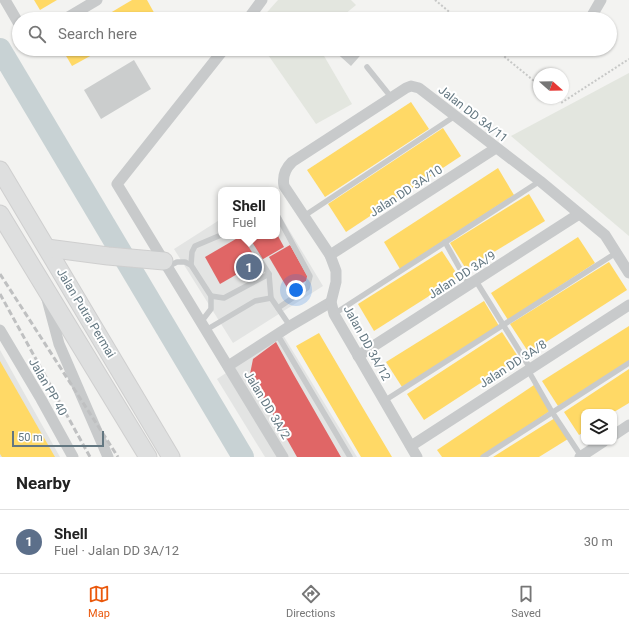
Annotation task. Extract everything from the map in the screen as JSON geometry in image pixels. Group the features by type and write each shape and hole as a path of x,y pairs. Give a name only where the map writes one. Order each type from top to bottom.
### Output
{"main road":[{"name":"Jalan Putra Permai","path":"0,170 171,457"},
{"name":"Jalan Putra Permai","path":"0,214 148,457"},
{"path":"46,248 160,262"}],"street":[{"path":"5,0 12,12"},
{"path":"76,12 96,0"},
{"path":"253,12 262,0"},
{"path":"594,12 601,0"},
{"name":"Jalan DD 3A/2","path":"218,56 117,184 160,262 203,326 283,457"},
{"name":"Jalan DD 3A/11","path":"284,174 292,162 408,86 415,86 540,182 604,235 629,273"},
{"name":"Jalan DD 3A/10","path":"330,255 496,148"},
{"name":"Jalan DD 3A/12","path":"284,174 284,186 330,255 336,271 336,282 332,302 334,314 413,452"},
{"name":"Jalan DD 3A/9","path":"358,356 579,214"},
{"path":"42,283 59,344 108,457"},
{"path":"228,366 290,326 332,302"},
{"name":"Jalan DD 3A/8","path":"413,452 529,369 629,305"},
{"name":"Jalan PP 40","path":"0,330 74,457"},
{"path":"617,434 627,430"},
{"path":"581,456 598,445"}],"lane":[{"path":"367,67 391,97"},
{"path":"304,216 455,116"},
{"path":"334,314 540,182"},
{"path":"278,308 307,288 310,276 280,221"},
{"path":"191,265 192,252 195,246 218,236"},
{"path":"248,239 269,274 271,298 290,326"},
{"path":"445,242 503,325 552,412 581,456"},
{"path":"384,401 616,253"},
{"path":"160,262 185,262 191,265 211,296 210,309 203,326"},
{"path":"211,296 224,298 269,274"},
{"path":"203,326 255,301 271,298"},
{"path":"277,334 350,457"},
{"path":"483,457 629,363"},
{"path":"146,415 178,457"}],"path":[{"path":"435,0 450,12"},
{"path":"504,56 533,80"},
{"path":"569,98 629,59"}],"shaded area":[{"path":"278,0 351,0 356,5 348,12 267,12"},
{"path":"269,56 324,56 352,104 316,124"},
{"path":"629,73 629,236 511,136"},
{"path":"280,215 323,286 233,343 174,249 218,221 218,239 280,239"},
{"path":"283,335 357,457 265,457 217,379"},
{"path":"0,350 60,457 0,457"}],"building: Homes":[{"path":"34,0 57,0 40,10"},
{"path":"132,0 147,0 154,12 112,12"},
{"path":"66,56 90,56 72,66"},
{"path":"411,102 429,129 325,197 307,170"},
{"path":"443,128 461,156 346,232 328,204"},
{"path":"498,168 514,195 400,269 384,242"},
{"path":"529,194 545,221 466,269 450,243"},
{"path":"578,237 595,263 508,320 491,293"},
{"path":"442,251 459,277 374,331 358,304"},
{"path":"609,262 627,290 529,353 510,324"},
{"path":"484,301 499,326 402,387 386,362"},
{"path":"629,326 629,362 558,406 542,381"},
{"path":"502,332 519,358 424,420 407,394"},
{"path":"319,333 392,457 361,457 296,346"},
{"path":"0,361 55,457 2,457 0,454"},
{"path":"629,369 629,403 617,410 581,409 581,434 579,435 564,412"},
{"path":"534,385 550,411 481,457 442,457 437,450"},
{"path":"555,418 568,439 539,457 493,457"}],"building: Shops":[{"path":"236,239 280,239 284,247 220,284 205,257"},
{"path":"290,245 309,279 289,291 269,257"},
{"path":"276,342 341,457 297,457 250,374 253,359"}],"building: Other":[{"path":"340,56 360,56 351,66"},
{"path":"134,60 151,89 101,119 84,90"}],"waterway":[{"path":"0,49 243,457"}],"railway":[{"path":"0,274 118,457"},
{"path":"0,294 90,457"}],"place":[{"name":"Shell","path":"249,267"}]}
